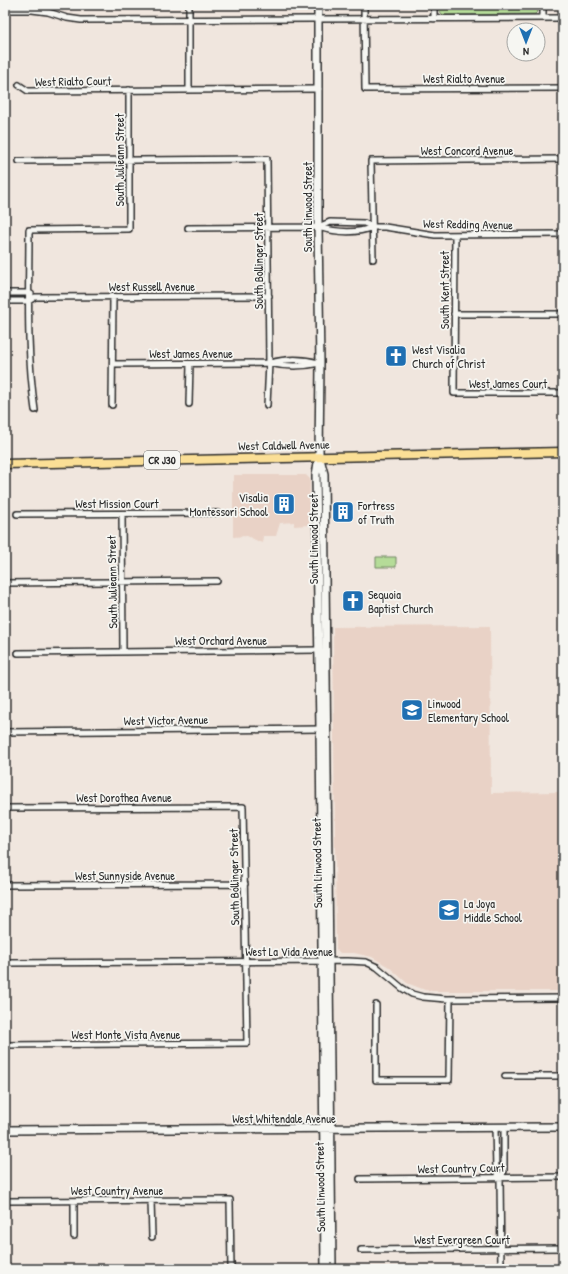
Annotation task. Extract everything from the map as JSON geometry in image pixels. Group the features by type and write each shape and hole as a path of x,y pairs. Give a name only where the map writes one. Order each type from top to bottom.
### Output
{"main road":[{"name":"West Caldwell Avenue","path":"5,464 319,456 563,452"}],"street":[{"path":"189,5 190,90"},
{"name":"South Linwood Street","path":"318,5 318,227 320,363 319,456 316,475 319,650 328,862 326,961"},
{"path":"364,5 364,19"},
{"path":"434,5 434,19"},
{"path":"543,5 543,18"},
{"path":"5,10 32,10 48,12 67,18 81,20 563,18"},
{"name":"West Rialto Avenue","path":"364,19 365,89 563,88"},
{"name":"West Rialto Court","path":"19,85 28,91 129,90"},
{"path":"129,90 319,89"},
{"name":"South Julieann Street","path":"31,297 29,230 129,229 129,90"},
{"name":"South Bollinger Street","path":"129,160 267,159 269,296 269,363 267,405"},
{"path":"19,161 129,160"},
{"name":"West Concord Avenue","path":"373,227 371,161 563,160"},
{"name":"West Redding Avenue","path":"318,227 330,222 364,223 373,227"},
{"name":"West Redding Avenue","path":"188,228 318,227 330,231 364,231 373,227 385,227 435,235 563,234"},
{"path":"373,227 373,259"},
{"name":"South Kent Street","path":"454,394 455,235"},
{"name":"West Russell Avenue","path":"5,293 31,297"},
{"path":"112,405 113,296"},
{"name":"West Russell Avenue","path":"5,301 31,297 269,296"},
{"path":"31,297 29,352 31,383 35,410"},
{"path":"454,314 563,314"},
{"name":"West James Avenue","path":"113,364 269,363 281,366 305,366 320,363"},
{"path":"190,364 190,404"},
{"name":"West James Court","path":"454,394 563,393"},
{"name":"South Linwood Street","path":"319,456 324,474 326,691 323,729 321,803 326,961 327,1129 325,1269"},
{"name":"West Mission Court","path":"17,514 217,513"},
{"name":"South Julieann Street","path":"122,514 123,651"},
{"path":"5,583 217,581"},
{"path":"319,650 322,655 326,691"},
{"name":"West Orchard Avenue","path":"18,653 319,650"},
{"name":"West Victor Avenue","path":"5,732 323,729"},
{"path":"321,803 323,814 324,857 328,862"},
{"name":"South Bollinger Street","path":"243,807 247,1044"},
{"name":"West Dorothea Avenue","path":"5,808 243,807"},
{"name":"West Sunnyside Avenue","path":"5,885 245,884"},
{"name":"West La Vida Avenue","path":"5,963 246,961 366,962 377,967 402,988 412,994 432,999 563,998"},
{"path":"376,1005 376,1080 449,1080 450,999"},
{"name":"West Monte Vista Avenue","path":"5,1045 247,1044"},
{"path":"505,1076 563,1076"},
{"name":"West Whitendale Avenue","path":"5,1130 563,1127"},
{"path":"495,1128 496,1170 500,1178 501,1269"},
{"path":"500,1178 504,1171 504,1128"},
{"name":"South Linwood Street","path":"327,1129 332,1269"},
{"name":"West Country Court","path":"360,1179 563,1177"},
{"path":"152,1200 152,1237"},
{"name":"West Country Avenue","path":"5,1201 230,1200 231,1269"},
{"path":"74,1201 74,1236"},
{"name":"West Evergreen Court","path":"361,1250 563,1248"}],"shaded area":[{"path":"233,475 306,475 310,479 309,525 294,526 294,522 280,523 276,536 263,536 262,543 247,536 233,537"},
{"path":"490,626 491,793 563,792 563,991 425,990 407,983 389,967 372,957 354,953 340,953 336,949 333,627"}],"green space":[{"path":"438,5 540,5 540,9 535,14 443,15 438,9"},
{"path":"376,557 396,557 396,567 376,567"}],"place":[{"name":"West Visalia Church of Christ","path":"396,356"},
{"name":"Visalia Montessori School","path":"284,504"},
{"name":"Fortress of Truth","path":"343,512"},
{"name":"Sequoia Baptist Church","path":"353,601"},
{"name":"Linwood Elementary School","path":"412,710"},
{"name":"La Joya Middle School","path":"449,910"}]}
